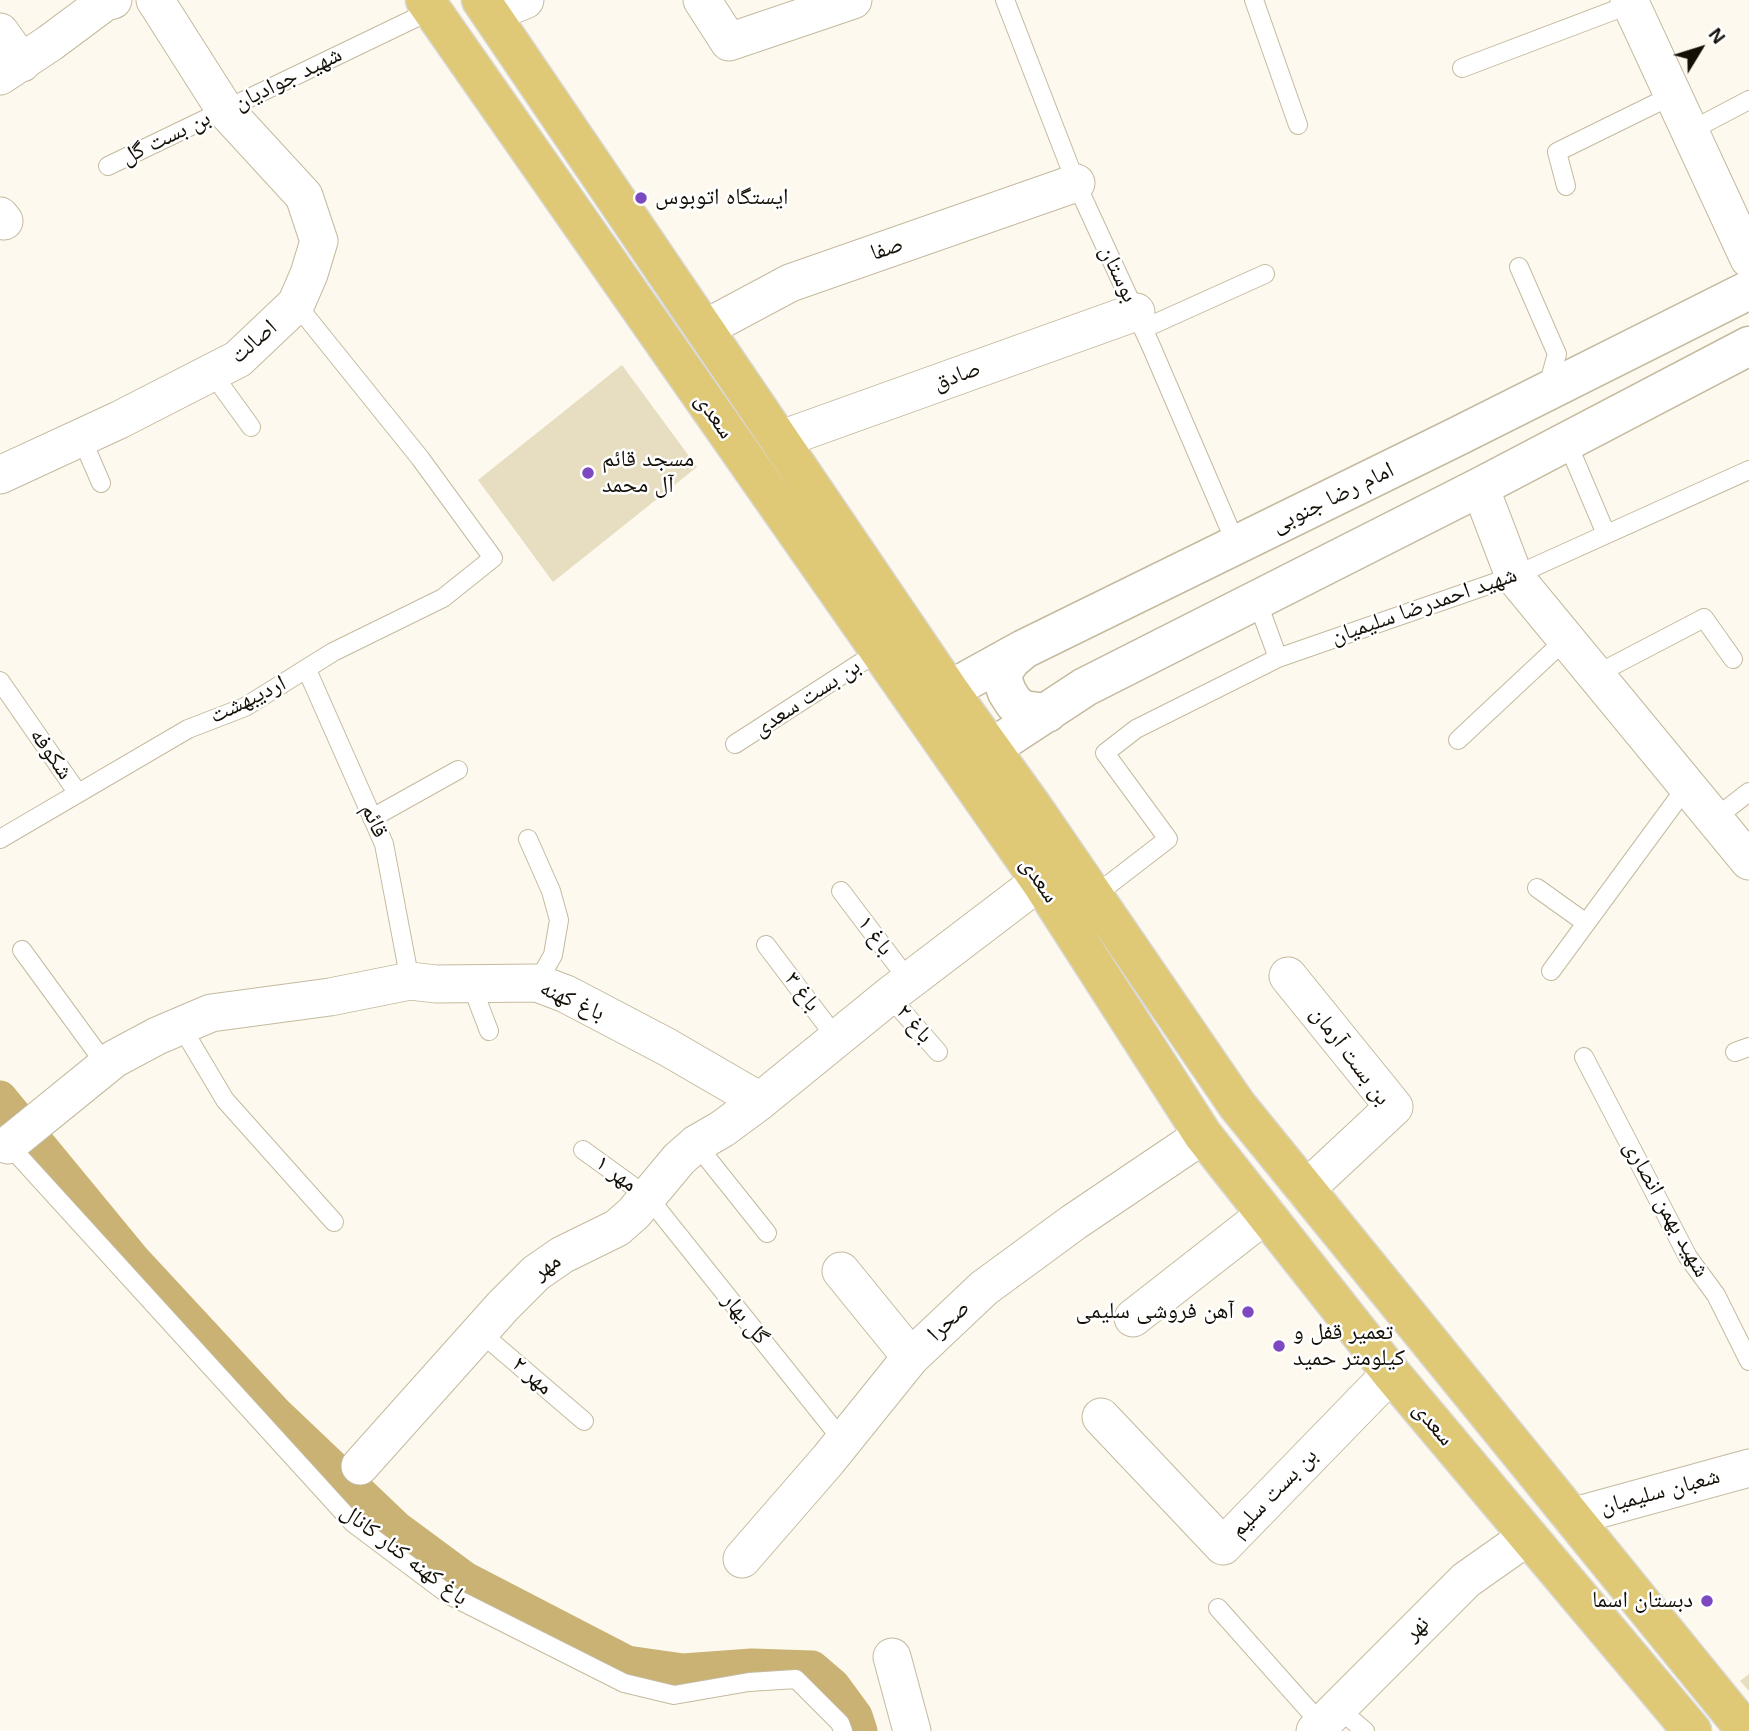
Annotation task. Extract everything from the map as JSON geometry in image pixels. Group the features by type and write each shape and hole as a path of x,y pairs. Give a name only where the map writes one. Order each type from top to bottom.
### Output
{"main road":[{"name":"سعدی","path":"428,5 879,651 934,699"},
{"name":"سعدی","path":"485,7 779,440 934,699 976,759 1094,896 1237,1105 1746,1731"},
{"name":"سعدی","path":"976,759 1040,881 1203,1135 1391,1373 1692,1731"},
{"path":"1527,1536 1571,1517"}],"street":[{"path":"0,32 11,69 104,2 113,0"},
{"name":"شهید جوادیان","path":"155,0 225,110"},
{"path":"485,7 525,0"},
{"path":"702,0 729,42 853,0"},
{"path":"1630,2 1749,259"},
{"name":"اصالت","path":"0,475 239,359 296,304 319,241 304,196 225,110"},
{"name":"صفا","path":"704,329 790,283 1076,183"},
{"name":"امام رضا جنوبی","path":"934,699 1024,649 1237,546 1749,290"},
{"name":"صادق","path":"779,440 1140,320"},
{"path":"976,759 1085,687 1256,598 1480,487 1749,346"},
{"path":"1480,487 1514,576 1749,861"},
{"path":"1024,649 1011,660 1002,678 1014,703 1023,710 1046,713"},
{"path":"760,1101 899,988 1040,881"},
{"name":"بن بست آرمان","path":"1288,976 1394,1107 1305,1189"},
{"name":"باغ کهنه","path":"4,1139 41,1117 106,1065 147,1041 211,1013 330,997 410,981 537,983 566,994 667,1047 760,1101"},
{"name":"مهر","path":"360,1466 536,1273 562,1255 617,1228 696,1144 760,1101"},
{"name":"صحرا","path":"742,1559 911,1357 984,1287 1073,1222 1203,1135"},
{"path":"1133,1318 1266,1214"},
{"path":"841,1271 911,1357"},
{"name":"بن بست سلیم","path":"1101,1417 1223,1546 1391,1373"},
{"name":"شعبان سلیمیان","path":"1571,1517 1749,1468"},
{"name":"نهر","path":"1335,1724 1466,1580 1527,1536"},
{"path":"892,1657 908,1725 912,1731"}],"lane":[{"name":"بوستان","path":"1005,0 1076,183 1140,320 1237,546"},
{"path":"1254,0 1298,125"},
{"path":"1462,68 1630,2"},
{"name":"شهید جوادیان","path":"225,110 428,5"},
{"path":"1566,186 1557,152 1673,95"},
{"path":"1689,131 1749,100"},
{"name":"بن بست گل","path":"108,166 225,110"},
{"path":"1519,267 1556,354 1546,392"},
{"path":"1140,320 1265,274"},
{"name":"اردیبهشت","path":"0,839 188,729 245,707 333,652 443,598 493,558 420,458 296,304"},
{"path":"212,373 251,427"},
{"path":"81,437 101,483"},
{"path":"1567,442 1606,534"},
{"name":"شهید احمدرضا سلیمیان","path":"1094,896 1168,839 1105,752 1136,729 1278,658 1514,576 1749,470"},
{"path":"1256,598 1278,658"},
{"path":"1595,675 1704,618 1733,659"},
{"path":"1458,740 1566,639"},
{"name":"بن بست سعدی","path":"735,744 879,651"},
{"name":"قائم","path":"307,670 384,844 410,981"},
{"name":"شکوفه","path":"0,681 77,792"},
{"path":"372,818 458,770"},
{"path":"1551,971 1687,786"},
{"path":"1714,819 1749,792"},
{"path":"528,839 551,891 559,919 553,955 537,983"},
{"path":"1537,888 1586,923"},
{"name":"باغ ۱","path":"841,891 899,988"},
{"name":"باغ ۳","path":"766,946 837,1039"},
{"path":"22,950 106,1065"},
{"path":"471,984 489,1031"},
{"name":"باغ ۲","path":"899,988 938,1052"},
{"path":"181,1026 225,1100 334,1222"},
{"name":"شهید بهمن انصاری","path":"1584,1057 1688,1257 1716,1294 1749,1361"},
{"name":"باغ کهنه کنار کانال","path":"4,1139 353,1523 449,1595 624,1683 674,1695 749,1682 796,1679 840,1723 843,1731"},
{"path":"696,1144 767,1233"},
{"name":"مهر ۱","path":"583,1150 648,1197"},
{"name":"گل بهار","path":"648,1197 843,1441"},
{"name":"مهر ۲","path":"480,1332 584,1421"},
{"path":"1218,1608 1335,1724"}],"building":[{"name":"مسجد قائم آل محمد","path":"622,365 697,467 553,582 478,480"},
{"path":"1749,1674 1749,1691 1740,1681"}],"waterway":[{"path":"0,1098 135,1262 275,1413 396,1528 465,1579 627,1663 683,1671 752,1666 812,1668 833,1686 855,1716 860,1731"}],"place":[{"name":"ایستگاه اتوبوس","path":"641,198"},
{"name":"مسجد قائم آل محمد","path":"588,473"},
{"name":"آهن فروشی سلیمی","path":"1248,1312"},
{"name":"تعمیر قفل و کیلومتر حمید","path":"1279,1346"},
{"name":"دبستان اسما","path":"1707,1601"}]}
